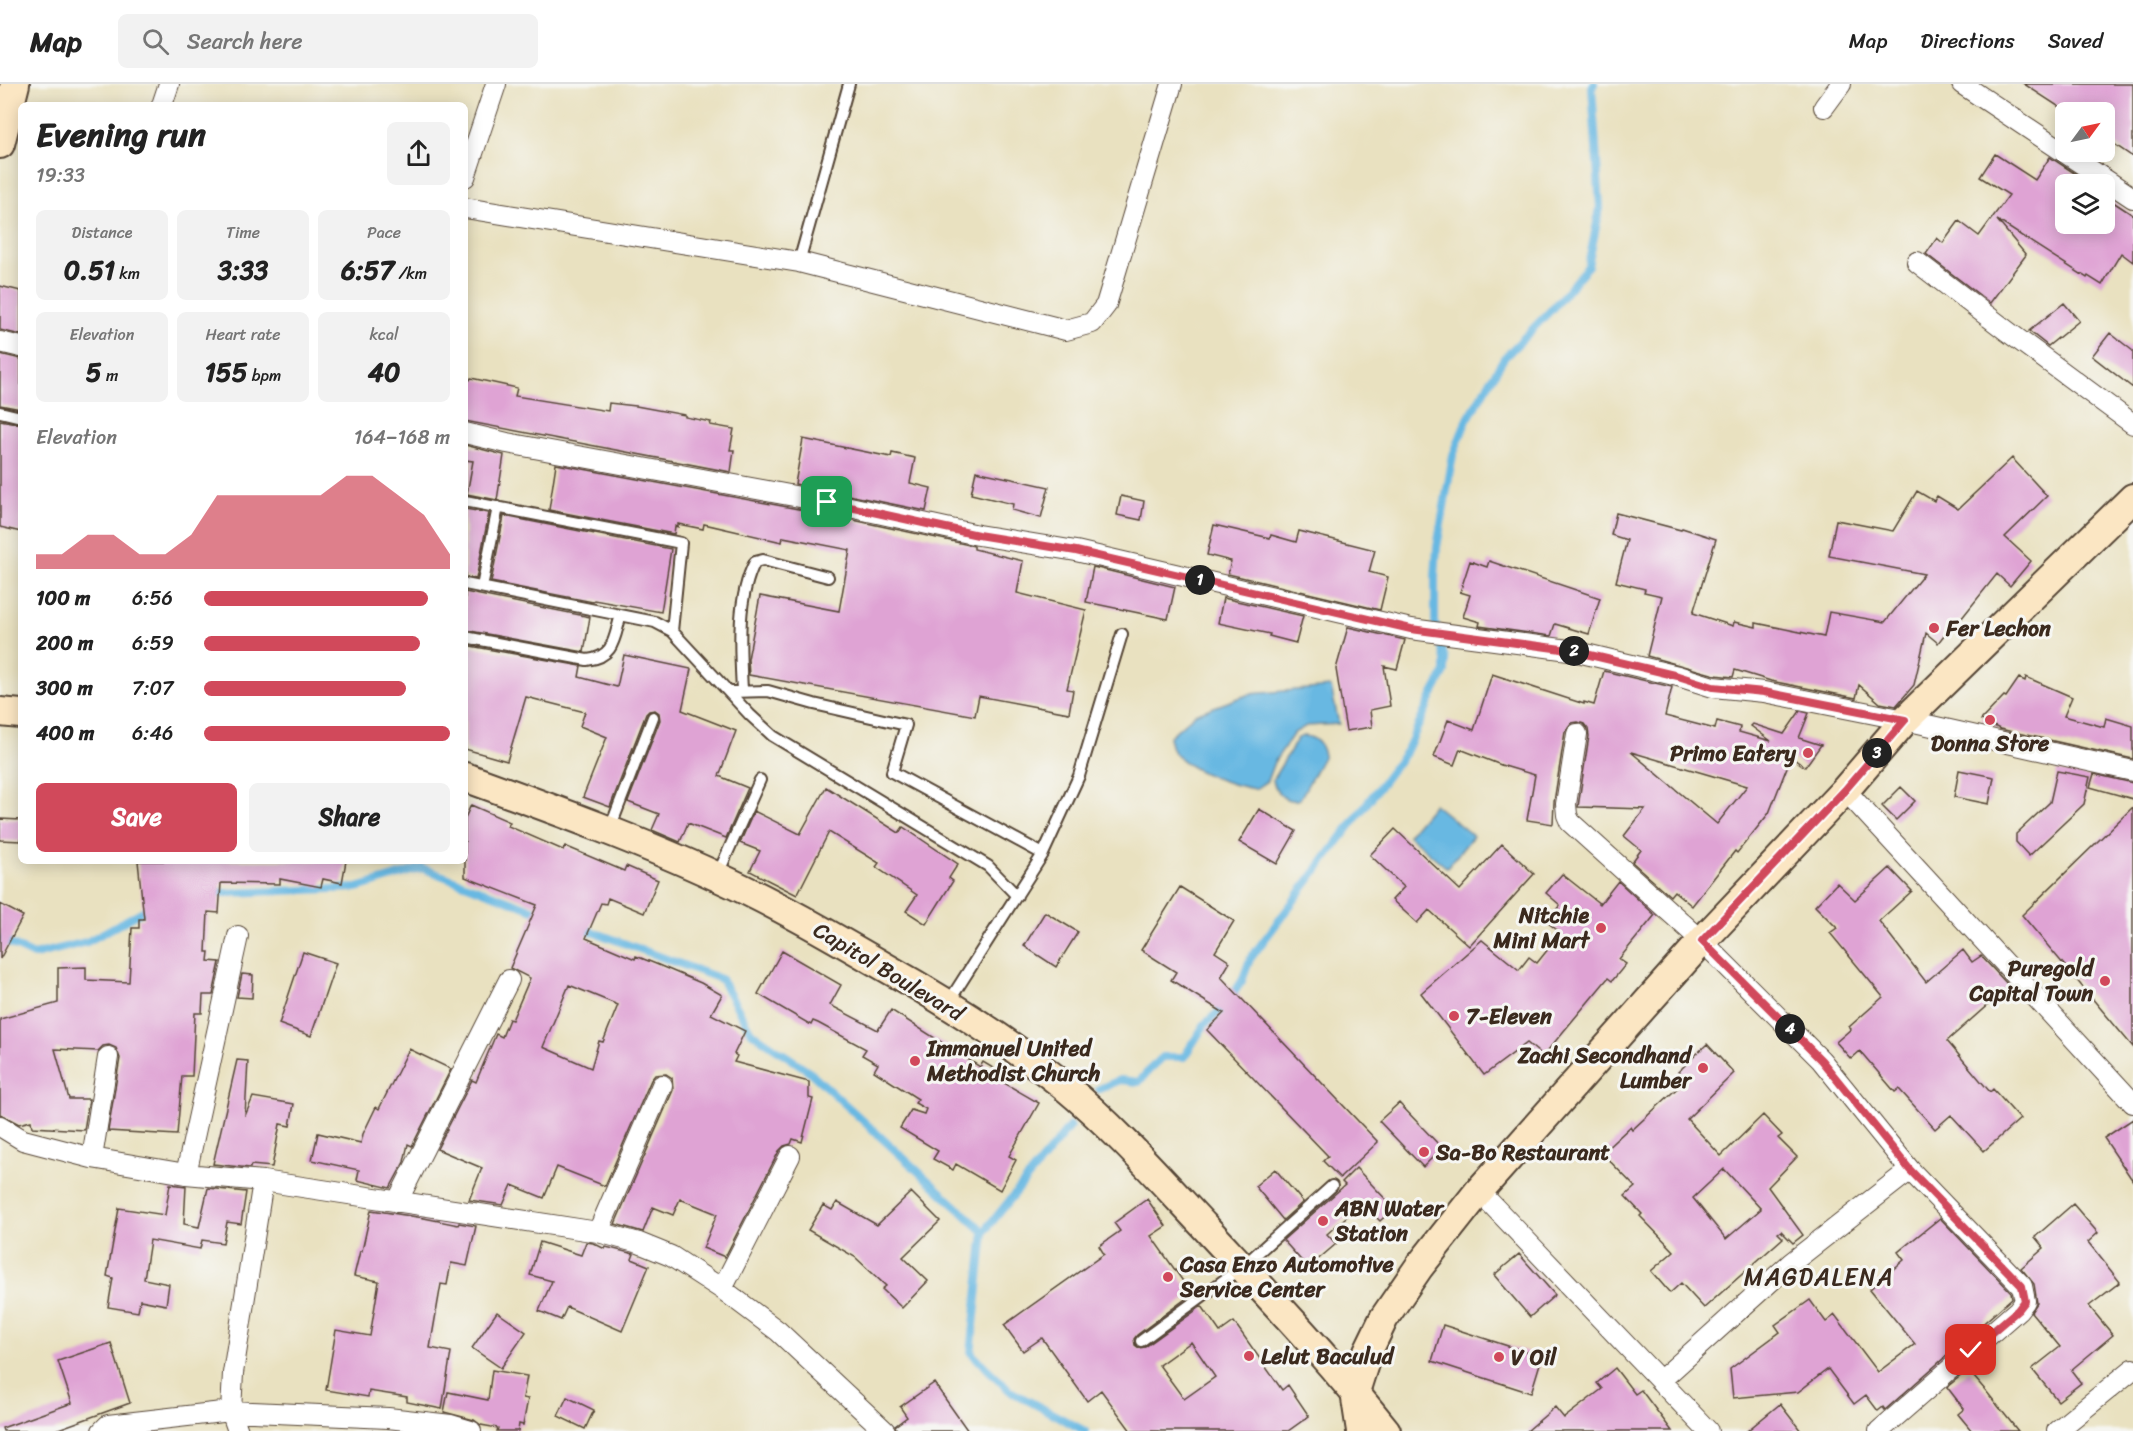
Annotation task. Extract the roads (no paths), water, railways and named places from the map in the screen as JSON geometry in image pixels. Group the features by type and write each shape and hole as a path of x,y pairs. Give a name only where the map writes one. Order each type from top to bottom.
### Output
{"main road":[{"path":"0,144 15,84"},
{"path":"1361,1431 1356,1392 1368,1351 1384,1318 1442,1236 1479,1191 1702,941 1845,790 1905,720 2133,498"},
{"path":"0,712 18,714"},
{"name":"Capitol Boulevard","path":"468,778 609,831 717,876 818,928 948,1003 1063,1085 1115,1132 1356,1392 1386,1431"}],"street":[{"path":"163,102 169,84"},
{"path":"468,168 496,84"},
{"path":"468,208 799,262 1066,330 1092,323 1106,305 1172,84"},
{"path":"1824,107 1841,84"},
{"path":"1962,84 2133,198"},
{"path":"1917,262 2133,424"},
{"path":"0,342 18,346"},
{"path":"468,434 507,443 827,502 978,535 1076,551 1411,629 1569,650 1678,676 1713,687 1764,692 1905,720 2133,771"},
{"path":"1577,734 1566,804 1568,819 1702,941 1821,1060 1910,1170 2022,1286 2025,1301 2018,1310 1879,1431"},
{"path":"1845,790 2133,1103"},
{"path":"186,1174 238,936"},
{"path":"397,1202 509,980"},
{"path":"92,1158 108,1057"},
{"path":"598,1232 662,1085"},
{"path":"0,1126 23,1140 92,1158 186,1174 263,1181 598,1232 639,1243 672,1256 722,1289 778,1331 875,1428"},
{"path":"722,1289 790,1156"},
{"path":"1660,1381 1791,1263 1910,1170"},
{"path":"238,1431 231,1412 233,1373 263,1181"},
{"path":"1479,1191 1708,1431"},
{"path":"2057,1431 2133,1369"},
{"path":"102,1431 108,1425 231,1412 390,1424 452,1425 471,1431"}],"lane":[{"path":"799,262 849,84"},
{"path":"0,412 18,416"},
{"path":"468,502 681,543 672,631"},
{"path":"482,587 498,507"},
{"path":"742,690 739,632 749,573 755,562 763,560 828,577"},
{"path":"468,585 655,622 672,631 750,715 773,736 988,866 1017,896"},
{"path":"468,638 587,660 595,659 602,657 612,646 621,615"},
{"path":"948,1003 1043,854 1079,776 1122,634"},
{"path":"730,692 768,691 906,725 892,772 1043,854"},
{"path":"609,831 653,717"},
{"path":"717,876 760,780"},
{"path":"1142,1341 1242,1267 1332,1186"}],"water":[{"path":"1331,687 1339,724 1306,726 1294,733 1274,762 1267,781 1255,789 1199,771 1180,758 1172,749 1169,737 1195,714 1250,694"},
{"path":"1304,736 1317,741 1324,755 1300,799 1286,799 1276,789 1273,779 1298,738"},
{"path":"1434,804 1473,836 1447,868 1408,835"}],"waterway":[{"path":"1099,1089 1120,1080 1139,1082 1163,1057 1184,1057 1205,1024 1224,1007 1242,981 1250,959 1407,750 1445,672 1445,659 1435,623 1435,578 1437,547 1453,455 1466,422 1504,358 1552,309 1588,266 1600,208 1592,87 1594,84"},
{"path":"213,891 226,893 357,888 422,868 544,914"},
{"path":"0,939 34,955 87,942 152,906"},
{"path":"580,927 721,979 751,1032 809,1071 984,1232 971,1353 1010,1391 1085,1431"},
{"path":"984,1232 1070,1126"}],"place":[{"name":"Fer Lechon","path":"1934,628"},
{"name":"Donna Store","path":"1990,720"},
{"name":"Primo Eatery","path":"1808,753"},
{"name":"Nitchie Mini Mart","path":"1601,928"},
{"name":"Puregold Capital Town","path":"2105,981"},
{"name":"7-Eleven","path":"1454,1016"},
{"name":"Immanuel United Methodist Church","path":"915,1061"},
{"name":"Zachi Secondhand Lumber","path":"1703,1068"},
{"name":"Sa-Bo Restaurant","path":"1424,1152"},
{"name":"ABN Water Station","path":"1323,1221"},
{"name":"Casa Enzo Automotive Service Center","path":"1168,1277"},
{"name":"Lelut Baculud","path":"1249,1356"},
{"name":"V Oil","path":"1499,1357"}],"district":[{"name":"MAGDALENA","path":"1819,1277"}]}
